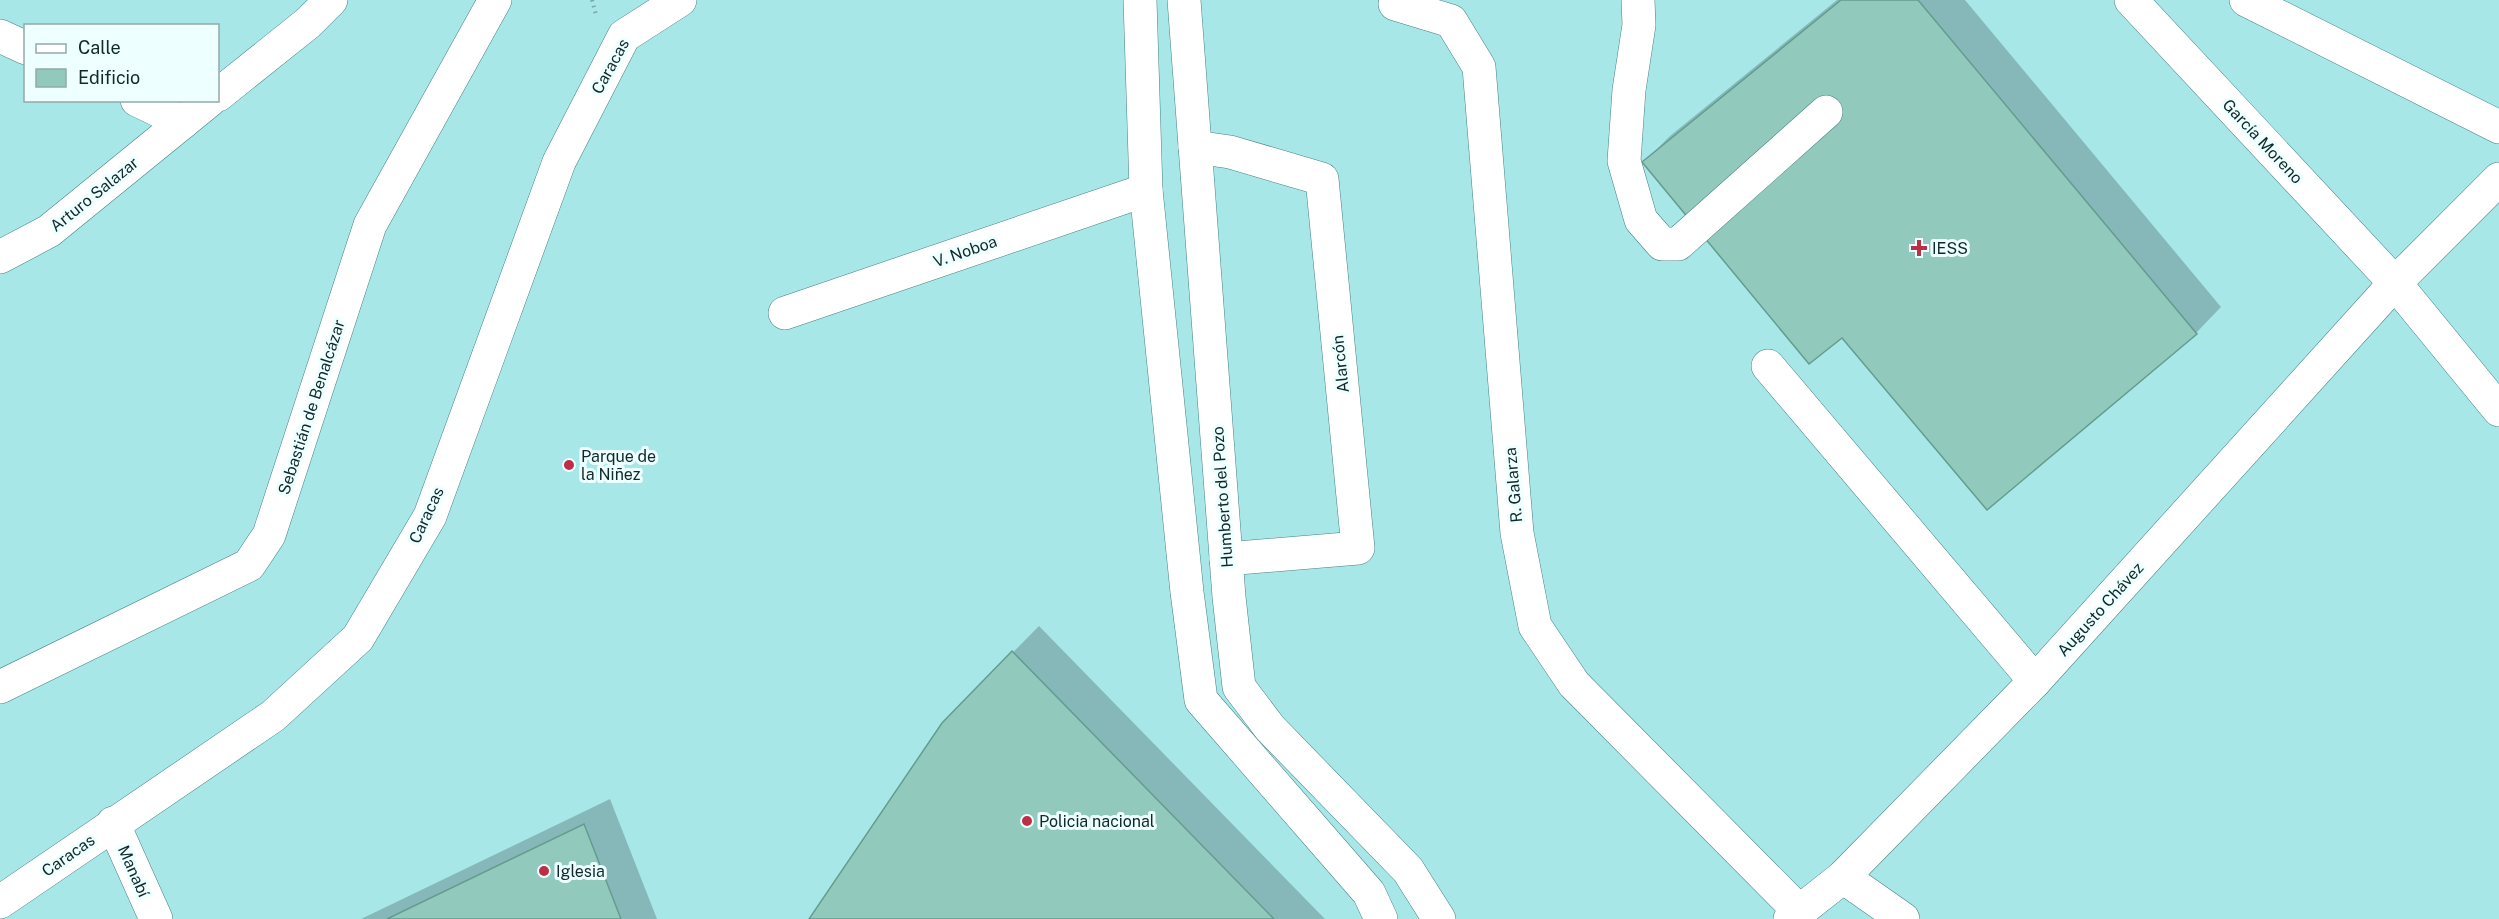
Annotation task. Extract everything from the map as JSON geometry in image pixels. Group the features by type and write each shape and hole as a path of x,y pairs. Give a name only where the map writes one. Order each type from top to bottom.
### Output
{"main road":[{"path":"219,94 308,23 331,0"},
{"name":"Sebastián de Benalcázar","path":"0,687 249,565 269,535 370,225 495,0"},
{"name":"Caracas","path":"0,902 273,716 358,638 430,516 560,162 624,36 680,0"},
{"path":"1140,0 1146,190 1185,580 1201,700 1369,893 1381,919"},
{"name":"Humberto del Pozo","path":"1184,0 1226,559 1239,687 1270,728 1408,870 1439,919"},
{"path":"1638,0 1640,25 1629,90 1624,161 1641,219 1662,244 1678,244 1826,112"},
{"name":"García Moreno","path":"2131,0 2395,283 2499,410"},
{"path":"2246,0 2499,128"},
{"name":"R. Galarza","path":"1395,4 1451,21 1479,67 1517,533 1535,626 1574,684 1795,915"},
{"path":"0,36 24,47"},
{"path":"141,102 183,122"},
{"name":"Arturo Salazar","path":"0,257 50,231 208,102"},
{"name":"Alarcón","path":"1195,147 1230,152 1322,179 1358,548 1226,559"},
{"name":"Augusto Chávez","path":"1795,915 1843,877 2035,681 2395,283 2499,179"},
{"name":"V. Noboa","path":"785,313 1146,190"},
{"path":"1768,366 2035,681"},
{"name":"Manabí","path":"113,823 156,919"},
{"path":"1843,877 1903,919"}],"building":[{"name":"IESS","path":"1841,0 1918,0 2197,334 1987,510 1842,338 1809,364 1642,162"},
{"name":"Policia nacional","path":"1012,651 1274,919 809,919 942,723"},
{"name":"Iglesia","path":"584,824 621,919 387,919"}],"place":[{"name":"IESS","path":"1919,248"},
{"name":"Parque de la Niñez","path":"569,465"},
{"name":"Policia nacional","path":"1027,821"},
{"name":"Iglesia","path":"544,871"}]}
